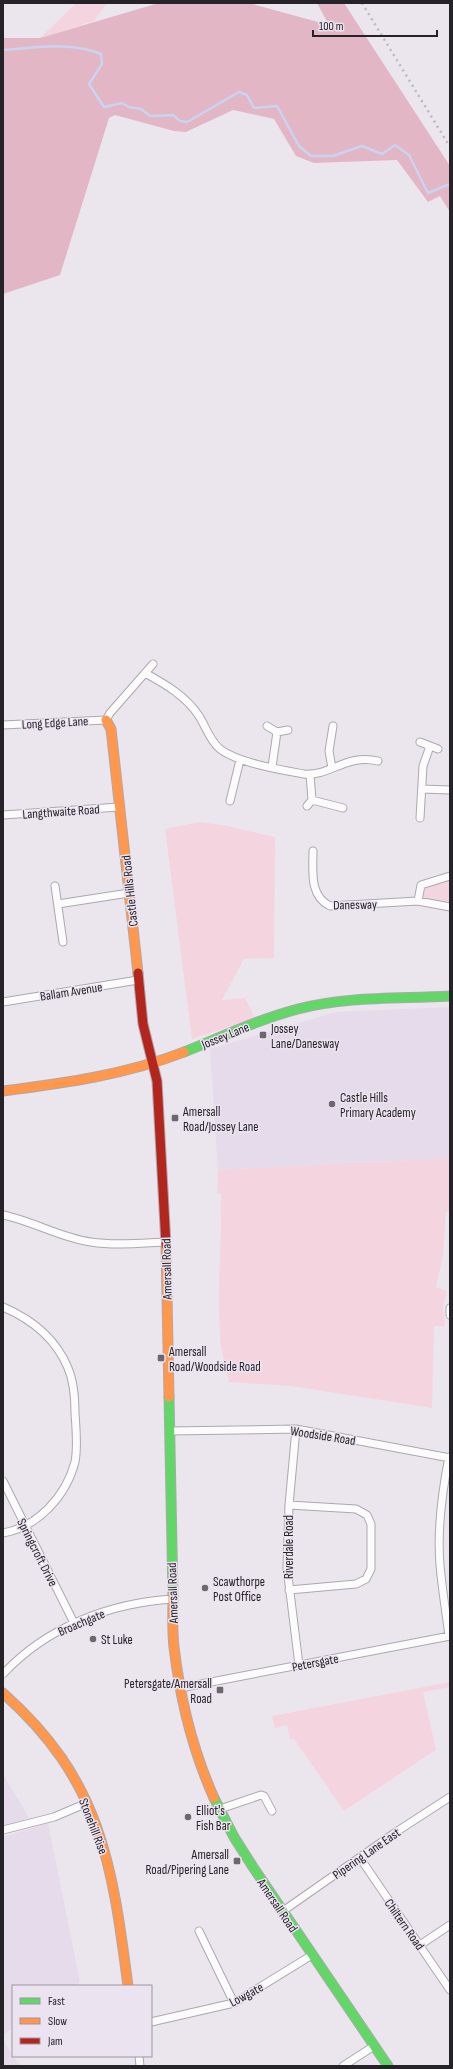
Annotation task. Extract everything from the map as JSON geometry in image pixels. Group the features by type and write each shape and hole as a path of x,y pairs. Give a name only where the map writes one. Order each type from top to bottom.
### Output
{"street":[{"path":"106,720 152,664"},
{"path":"145,672 167,685 188,702 216,746 240,760 310,774 359,758 378,761"},
{"name":"Long Edge Lane","path":"3,725 106,720"},
{"name":"Castle Hills Road","path":"106,720 111,729 143,1024 154,1063"},
{"path":"267,726 277,732 288,730"},
{"path":"332,768 329,751 333,726"},
{"path":"272,767 277,732"},
{"path":"420,742 438,749"},
{"path":"420,818 423,766 430,746"},
{"path":"230,801 240,760"},
{"path":"307,806 312,800 310,774"},
{"path":"422,788 450,790"},
{"path":"312,800 343,808"},
{"name":"Langthwaite Road","path":"3,815 119,807"},
{"name":"Danesway","path":"313,850 314,885 316,893 324,903 337,906 418,901 450,907"},
{"path":"418,901 421,885 450,876"},
{"path":"55,886 63,942"},
{"path":"58,904 129,893"},
{"name":"Ballam Avenue","path":"3,1002 138,980"},
{"name":"Jossey Lane","path":"3,1091 123,1072 154,1063 246,1026 300,1009 385,999 450,996"},
{"name":"Amersall Road","path":"154,1063 157,1081 166,1242 174,1646 180,1688 192,1738 210,1789 228,1827 312,1955 388,2066"},
{"path":"3,1215 29,1222 77,1240 92,1243 166,1242"},
{"path":"3,1307 27,1319 51,1340 68,1367 74,1395 76,1448 69,1478 62,1492 51,1506 41,1516 25,1526 3,1533"},
{"path":"450,1308 450,1315"},
{"name":"Woodside Road","path":"169,1431 296,1429 449,1457"},
{"name":"Riverdale Road","path":"296,1429 289,1504 287,1568 299,1665"},
{"path":"449,1457 441,1513 439,1546 440,1565 450,1636"},
{"name":"Springcroft Drive","path":"3,1481 74,1623"},
{"path":"289,1504 356,1509 367,1515 372,1524 371,1569 363,1582 356,1584 289,1590"},
{"name":"Broachgate","path":"3,1674 39,1643 59,1630 74,1623 122,1606 147,1601 173,1599"},
{"name":"Petersgate","path":"180,1688 450,1636"},
{"name":"Stonehill Rise","path":"3,1693 35,1723 54,1747 87,1803 98,1829 112,1881 128,1985"},
{"path":"220,1809 261,1795 264,1796 272,1811"},
{"name":"Pipering Lane East","path":"283,1911 396,1832 450,1798"},
{"path":"3,1830 54,1817 87,1803"},
{"name":"Chiltern Road","path":"360,1858 450,1990"},
{"path":"420,1945 450,1925"},
{"path":"199,1931 234,2003"},
{"name":"Lowgate","path":"152,2022 234,2003 312,1955"},
{"path":"343,2066 374,2046"}],"shaded area":[{"path":"76,3 107,3 94,21 40,38"},
{"path":"159,3 249,3 329,25 317,3 344,3 450,166 450,212 440,196 428,202 397,160 314,163 296,156 274,119 233,110 186,132 174,131 115,115 109,118 60,275 3,294 3,38 40,38"},
{"path":"199,822 222,825 275,837 274,958 244,959 222,1000 245,998 255,1018 192,1039 165,829"},
{"path":"450,878 450,902 425,898 422,894 425,886"},
{"name":"Castle Hills Primary Academy","path":"450,1007 450,1158 218,1170 210,1049 336,1012"},
{"path":"450,1158 450,1212 446,1212 443,1255 436,1287 447,1291 443,1307 445,1326 434,1326 432,1408 291,1386 229,1382 220,1340 219,1299 221,1194 217,1193 218,1170"},
{"path":"450,1682 450,1687 423,1692 436,1750 344,1811 294,1739 290,1739 287,1725 275,1728 272,1716"},
{"path":"3,1774 29,1818 3,1826"},
{"path":"48,1823 80,1982 77,1985 12,1985 12,2029 3,2035 3,1837"},
{"path":"3,2039 12,2054 12,2057 14,2057 21,2066 3,2066"}],"waterway":[{"path":"3,50 65,46 90,50 101,54 102,64 89,84 104,107 122,103 129,107 141,109 150,116 173,115 180,121 187,122 239,92 247,95 254,108 277,106 299,146 311,156 333,156 362,146 382,154 395,145 409,155 428,193 450,184"}],"railway":[{"path":"362,3 450,147"}],"traffic: fast":[{"path":"184,1052 269,1018 298,1009 354,1000 450,996"},
{"path":"169,1397 173,1596"},
{"path":"214,1798 234,1837 253,1867 388,2066"}],"traffic: slow":[{"path":"106,720 111,729 138,973"},
{"path":"3,1091 95,1077 140,1067 184,1052"},
{"path":"166,1245 169,1397"},
{"path":"173,1596 173,1641 180,1686 188,1724 206,1780 214,1798"},
{"path":"3,1693 36,1726 62,1758 81,1792 96,1826 107,1862 116,1901 128,1985"}],"traffic: jam":[{"path":"138,973 143,1024 157,1081 166,1245"}],"place":[{"name":"Jossey Lane/Danesway","path":"263,1035"},
{"name":"Castle Hills Primary Academy","path":"332,1104"},
{"name":"Amersall Road/Jossey Lane","path":"175,1118"},
{"name":"Amersall Road/Woodside Road","path":"161,1358"},
{"name":"Scawthorpe Post Office","path":"205,1588"},
{"name":"St Luke","path":"93,1639"},
{"name":"Petersgate/Amersall Road","path":"220,1690"},
{"name":"Elliot's Fish Bar","path":"188,1817"},
{"name":"Amersall Road/Pipering Lane","path":"237,1861"}]}
